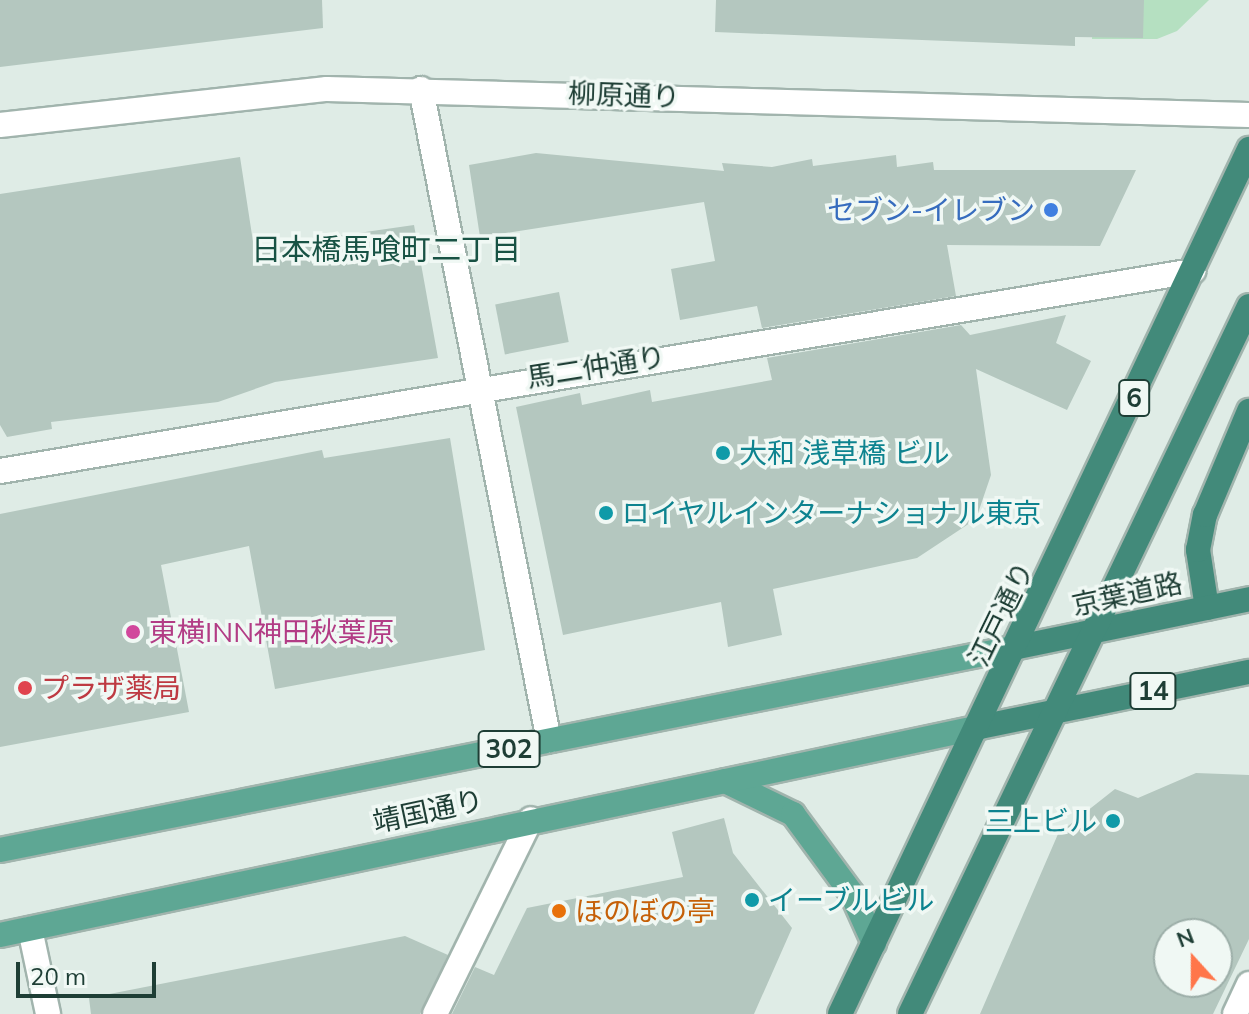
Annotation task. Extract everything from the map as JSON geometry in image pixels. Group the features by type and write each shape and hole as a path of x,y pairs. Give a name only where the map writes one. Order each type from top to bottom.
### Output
{"highway":[{"name":"江戸通り","path":"840,1014 1018,647 1249,149"},
{"name":"6","path":"910,1014 1097,631 1249,306"},
{"path":"1207,608 1198,550 1205,515 1249,411"},
{"name":"京葉道路","path":"1018,647 1249,599"},
{"name":"14","path":"1058,711 1249,672"},
{"name":"靖国通り","path":"980,727 1058,711"}],"main road":[{"name":"靖国通り","path":"0,850 1018,647"},
{"name":"靖国通り","path":"0,935 531,819 980,727"},
{"path":"722,781 793,814 852,894 874,943"}],"street":[{"name":"柳原通り","path":"0,125 327,89 421,89 1249,115"},
{"path":"421,89 476,386 549,741"},
{"name":"馬二仲通り","path":"0,471 476,386 1193,271"},
{"path":"435,1014 531,819"},
{"path":"30,929 48,1014"},
{"path":"1235,1014 1249,984"}],"green space":[{"path":"1093,0 1209,0 1177,31 1157,39 1092,39"}],"building":[{"path":"0,0 322,0 323,28 0,67"},
{"path":"716,0 1144,0 1143,38 1075,37 1075,46 715,32"},
{"path":"536,153 724,171 722,163 772,167 812,159 813,166 896,155 897,167 933,162 934,170 1136,170 1100,246 947,245 956,296 762,328 757,306 680,320 671,269 715,261 704,202 480,237 469,165"},
{"path":"240,157 254,248 414,225 438,358 275,382 218,402 51,422 52,429 7,437 0,425 0,194"},
{"path":"559,292 569,342 505,354 495,304"},
{"path":"1066,315 1056,343 1091,361 1067,410 976,369 991,475 976,519 917,558 773,589 782,635 728,647 721,602 563,635 516,407 580,393 582,405 650,390 652,402 772,380 767,358 961,325 970,335"},
{"path":"450,438 485,650 275,689 249,546 161,565 189,712 0,747 0,514 322,450 324,458"},
{"path":"1196,773 1249,775 1249,939 1233,972 1233,918 1153,918 1153,998 1221,998 1213,1014 980,1014 1058,834 1115,789 1138,798"},
{"path":"724,818 733,853 792,928 754,1014 452,1014 475,967 494,975 527,908 683,877 672,832"},
{"path":"405,936 448,955 420,1014 91,1014 89,998"}],"place":[{"name":"セブン-イレブン","path":"1051,210"},
{"name":"大和 浅草橋 ビル","path":"723,453"},
{"name":"ロイヤルインターナショナル東京","path":"606,513"},
{"name":"東横INN神田秋葉原","path":"133,632"},
{"name":"プラザ薬局","path":"25,688"},
{"name":"三上ビル","path":"1113,821"},
{"name":"イーブルビル","path":"752,900"},
{"name":"ほのぼの亭","path":"559,911"}],"district":[{"name":"日本橋馬喰町二丁目","path":"386,249"}]}
